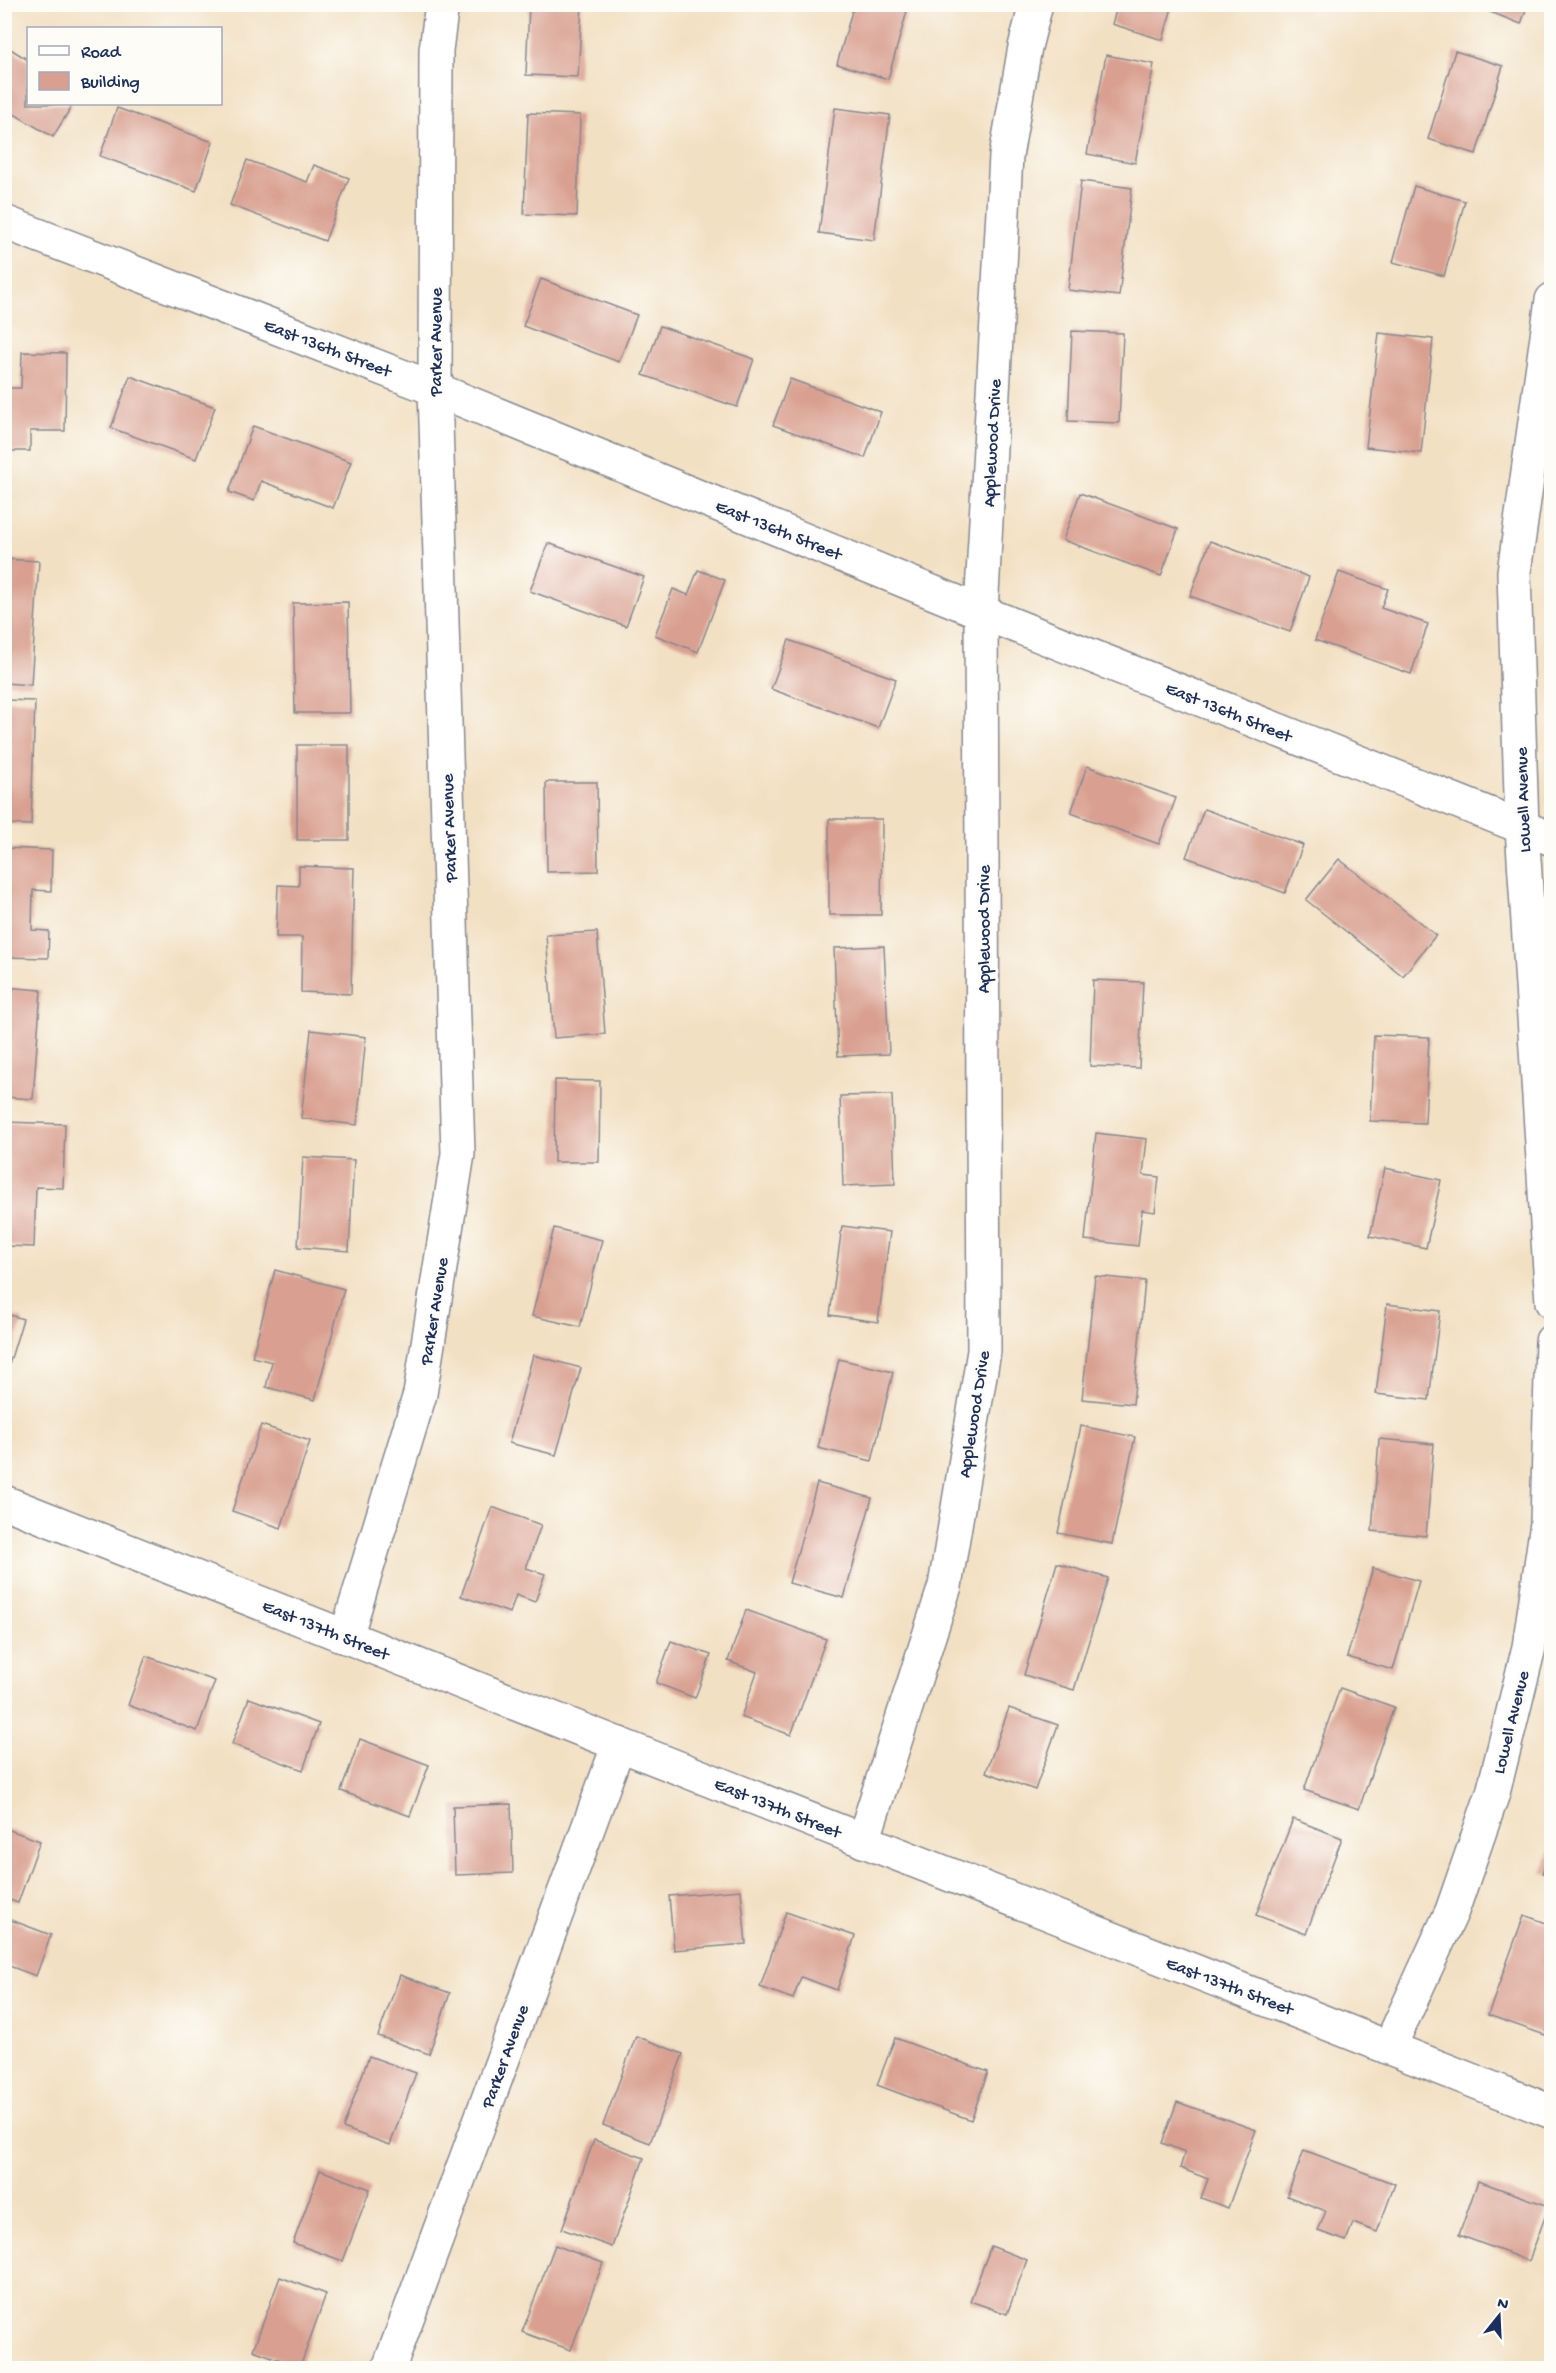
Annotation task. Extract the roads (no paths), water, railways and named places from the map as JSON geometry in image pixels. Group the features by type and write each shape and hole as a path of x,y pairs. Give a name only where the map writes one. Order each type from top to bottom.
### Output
{"street":[{"name":"Parker Avenue","path":"346,1637 420,1394 458,1154 435,389 436,50 442,4"},
{"name":"Applewood Drive","path":"863,1841 945,1586 984,1351 981,612 1006,156 1025,47 1036,4"},
{"name":"East 136th Street","path":"4,222 435,389 981,612 1537,833"},
{"name":"Lowell Avenue","path":"1551,300 1514,572 1537,833 1551,1302"},
{"name":"Lowell Avenue","path":"1389,2048 1452,1911 1493,1793 1529,1647 1547,1522 1551,1341"},
{"name":"East 137th Street","path":"4,1502 1551,2112"},
{"name":"Parker Avenue","path":"389,2368 619,1744"}]}
